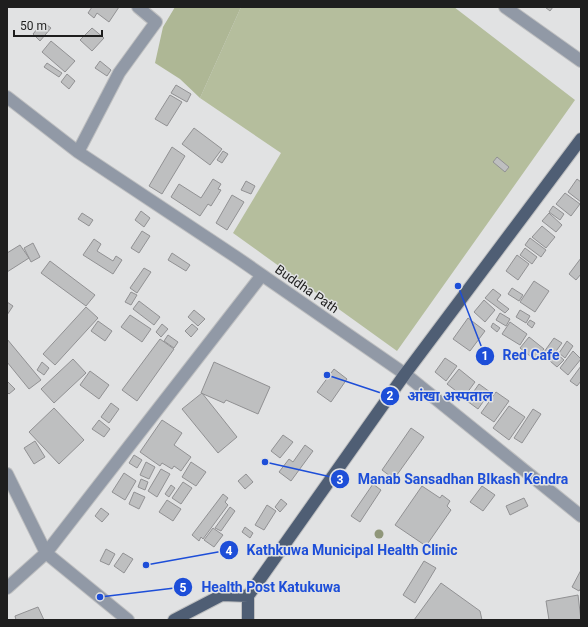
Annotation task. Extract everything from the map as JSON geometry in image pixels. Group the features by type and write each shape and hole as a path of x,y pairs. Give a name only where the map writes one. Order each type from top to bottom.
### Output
{"main road":[{"path":"248,620 248,596 405,374 581,139"},
{"path":"174,620 222,595 248,596"}],"street":[{"path":"78,152 119,73 156,22 138,7"},
{"path":"506,7 581,61"},
{"name":"Buddha Path","path":"7,98 78,152 262,275 405,374 581,516"},
{"path":"7,588 46,553 262,275"},
{"path":"7,474 46,553 128,620"}],"green space":[{"path":"175,7 241,7 200,98 180,79 155,63 163,27"},
{"path":"241,7 454,7 575,100 397,351 233,233 281,153 200,98"}],"building":[{"path":"92,7 119,7 109,22 97,13 94,18 88,13"},
{"path":"545,7 553,7 550,11"},
{"path":"43,22 51,28 40,41 33,34"},
{"path":"92,28 104,38 92,51 80,40"},
{"path":"51,41 75,61 65,72 42,52"},
{"path":"100,61 111,70 107,76 95,68"},
{"path":"47,63 62,73 59,77 44,67"},
{"path":"67,74 75,81 69,89 61,82"},
{"path":"176,85 191,94 187,102 171,93"},
{"path":"170,95 182,102 167,126 155,119"},
{"path":"194,128 222,149 210,165 182,144"},
{"path":"172,147 185,156 162,194 149,186"},
{"path":"223,151 228,154 222,163 217,160"},
{"path":"497,157 509,167 505,172 493,162"},
{"path":"213,179 221,184 218,189 221,190 211,206 208,204 200,216 171,197 179,184 201,198"},
{"path":"577,179 581,182 581,202 568,192"},
{"path":"246,181 255,186 251,194 241,190"},
{"path":"565,193 580,204 571,216 556,204"},
{"path":"232,195 244,202 227,230 216,223"},
{"path":"553,206 564,214 560,220 549,212"},
{"path":"141,211 150,218 144,227 135,220"},
{"path":"82,213 93,220 89,226 78,219"},
{"path":"549,213 562,225 556,232 542,221"},
{"path":"542,226 555,237 546,248 532,237"},
{"path":"142,231 150,236 139,253 131,248"},
{"path":"530,238 546,250 541,257 525,245"},
{"path":"94,239 101,244 97,251 113,261 116,256 122,260 113,274 83,255"},
{"path":"33,243 40,257 31,262 24,248"},
{"path":"20,245 29,258 7,272 7,253"},
{"path":"525,248 537,257 532,264 520,255"},
{"path":"172,253 190,265 186,271 168,260"},
{"path":"517,255 529,264 518,280 506,271"},
{"path":"581,258 581,274 576,280 569,274"},
{"path":"50,261 95,295 86,306 41,273"},
{"path":"144,268 151,272 137,293 130,288"},
{"path":"534,281 549,291 535,312 520,302"},
{"path":"512,288 523,295 519,301 508,294"},
{"path":"493,289 501,295 497,300 509,309 505,313 485,298"},
{"path":"131,292 137,295 131,305 125,302"},
{"path":"484,300 495,310 485,322 474,312"},
{"path":"139,301 160,317 154,325 133,309"},
{"path":"7,302 13,306 7,315"},
{"path":"86,307 98,318 55,365 43,354"},
{"path":"194,310 205,319 198,326 188,317"},
{"path":"520,310 530,316 526,323 516,317"},
{"path":"500,313 510,319 506,326 496,320"},
{"path":"130,315 151,329 142,342 121,327"},
{"path":"468,318 485,331 470,351 453,339"},
{"path":"530,320 535,323 532,328 527,324"},
{"path":"98,321 112,331 105,341 91,331"},
{"path":"510,322 527,334 520,345 502,334"},
{"path":"493,323 500,328 497,332 491,327"},
{"path":"162,324 168,329 161,337 156,332"},
{"path":"192,324 198,329 191,337 185,331"},
{"path":"168,335 178,342 174,348 164,341"},
{"path":"529,337 544,349 535,360 520,348"},
{"path":"554,338 562,343 551,358 544,352"},
{"path":"7,339 41,380 29,389 7,362"},
{"path":"160,339 174,349 137,401 122,390"},
{"path":"567,341 573,346 565,358 559,353"},
{"path":"573,351 581,359 568,375 560,368"},
{"path":"557,354 564,360 557,367 550,361"},
{"path":"445,358 457,366 446,381 435,372"},
{"path":"73,359 86,373 54,403 41,389"},
{"path":"42,362 49,368 44,375 37,370"},
{"path":"214,362 270,387 258,414 226,400 224,403 201,393"},
{"path":"581,366 581,381 577,386 570,381"},
{"path":"334,369 347,379 331,402 317,392"},
{"path":"459,369 475,382 464,397 447,384"},
{"path":"90,371 109,385 99,399 80,385"},
{"path":"7,381 15,389 9,394 7,392"},
{"path":"479,384 490,392 478,409 467,401"},
{"path":"496,392 509,401 494,422 481,413"},
{"path":"202,393 237,437 218,453 182,409"},
{"path":"111,403 119,409 109,423 101,417"},
{"path":"509,406 525,417 509,440 493,428"},
{"path":"54,408 84,440 59,464 29,432"},
{"path":"533,409 541,414 522,443 514,438"},
{"path":"99,420 110,429 104,437 92,429"},
{"path":"162,420 182,433 174,445 191,457 181,471 174,466 172,469 162,463 160,466 140,452"},
{"path":"411,428 424,437 394,479 382,470"},
{"path":"283,435 293,442 280,458 271,451"},
{"path":"35,441 45,457 34,464 24,448"},
{"path":"305,445 313,451 291,481 279,472 289,459 293,462"},
{"path":"134,455 142,460 137,468 129,463"},
{"path":"146,462 155,467 149,479 140,475"},
{"path":"191,462 206,472 196,486 182,477"},
{"path":"161,469 170,474 157,497 148,491"},
{"path":"124,473 136,481 125,500 112,492"},
{"path":"246,474 253,482 245,489 238,481"},
{"path":"141,479 148,482 145,490 138,487"},
{"path":"183,482 192,488 181,504 172,498"},
{"path":"373,484 381,490 360,522 351,516"},
{"path":"171,485 175,488 169,497 165,494"},
{"path":"422,486 440,498 442,495 450,501 447,506 451,510 426,546 395,525"},
{"path":"482,486 495,495 483,511 470,502"},
{"path":"134,492 145,497 139,509 129,504"},
{"path":"223,494 228,498 225,502 228,505 203,539 201,537 199,541 192,535"},
{"path":"524,498 528,506 510,515 506,506"},
{"path":"281,499 287,504 280,512 275,507"},
{"path":"167,500 181,509 173,521 159,512"},
{"path":"267,505 276,511 264,530 255,525"},
{"path":"230,507 235,511 221,531 215,528"},
{"path":"101,508 109,514 102,522 95,516"},
{"path":"245,527 253,533 250,538 242,532"},
{"path":"213,528 223,535 214,547 204,540"},
{"path":"106,549 115,554 109,565 100,561"},
{"path":"123,553 133,559 124,573 114,566"},
{"path":"424,561 436,568 415,603 403,595"},
{"path":"581,570 581,588 579,591 572,587"},
{"path":"441,583 480,611 482,620 414,620"},
{"path":"578,595 581,620 549,620 546,601"},
{"path":"38,607 44,620 16,620 15,616"}],"place":[{"name":"Red Cafe","path":"458,286"},
{"name":"आंखा अस्पताल","path":"327,375"},
{"name":"Manab Sansadhan BIkash Kendra","path":"265,462"},
{"name":"Kathkuwa Municipal Health Clinic","path":"146,565"},
{"name":"Health Post Katukuwa","path":"100,597"}]}
